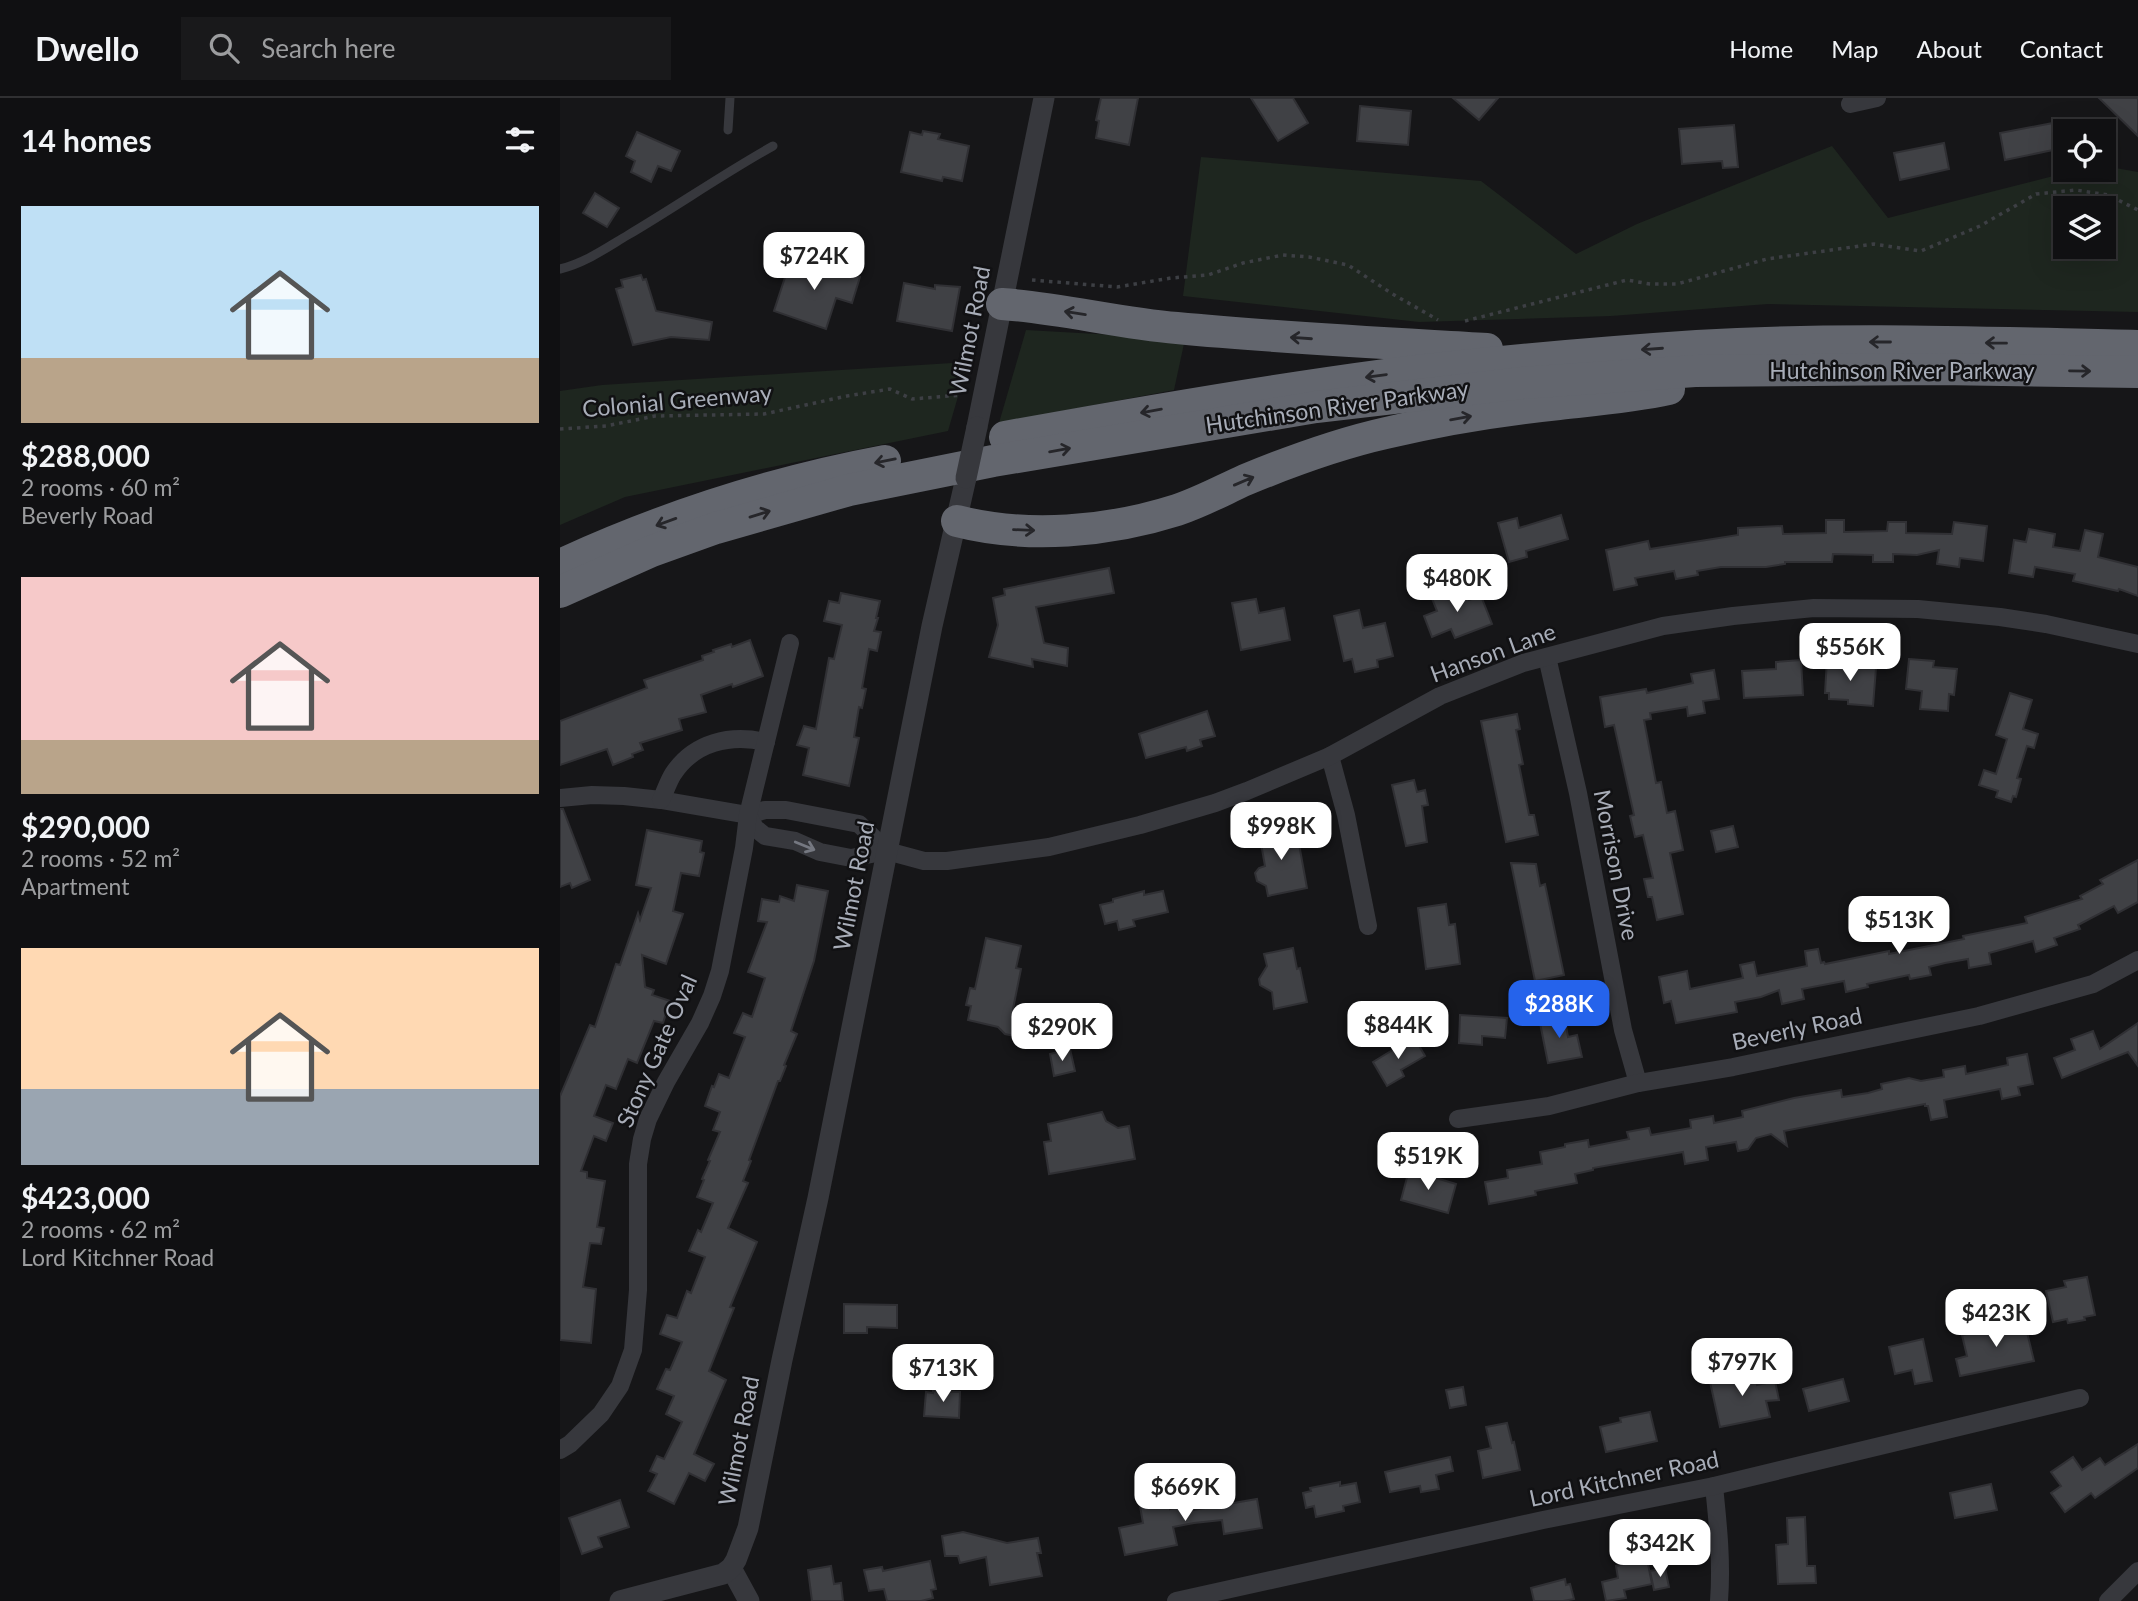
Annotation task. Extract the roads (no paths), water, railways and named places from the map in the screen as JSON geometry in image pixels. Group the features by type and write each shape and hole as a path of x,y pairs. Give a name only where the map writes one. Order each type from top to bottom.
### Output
{"highway":[{"path":"1002,304 1178,328 1373,343 1590,354"},
{"name":"Hutchinson River Parkway","path":"560,565 692,512 754,491 822,473 1143,412 1271,391 1387,375 1590,354 1699,346 1809,342 1948,342 2138,346"},
{"name":"Hutchinson River Parkway","path":"560,592 652,551 716,528 849,490 993,461 1384,398 1522,383 1695,371 1901,369 2138,372"},
{"path":"957,521 984,528 1041,530 1083,529 1121,524 1184,507 1315,452 1389,432 1501,411 1636,396 1743,372"}],"street":[{"name":"Wilmot Road","path":"731,1568 741,1550 748,1528 821,1185 932,626 977,427 1044,98"},
{"path":"1850,104 1877,98"},
{"name":"Hanson Lane","path":"887,850 924,861 947,861 1049,847 1118,831 1215,803 1330,756 1440,696 1499,672 1663,626 1814,608 1918,610 2000,617 2138,644"},
{"name":"Stony Gate Oval","path":"560,1450 601,1414 620,1386 633,1350 638,1300 638,1164 642,1139 648,1119 666,1082 700,1023 712,996 728,930 748,815 790,643"},
{"name":"Morrison Drive","path":"1547,657 1578,793 1623,1030 1638,1083"},
{"path":"661,800 671,776 684,760 702,746 739,738 766,742"},
{"path":"1330,756 1346,815 1368,926"},
{"path":"560,798 592,795 661,800 748,815 765,810 786,810 859,824 887,850"},
{"path":"748,815 755,828 765,836 795,842 820,852 851,858 887,850"},
{"name":"Beverly Road","path":"1458,1119 1549,1106 1638,1083 1733,1067 1979,1016 2092,984 2138,960"},
{"name":"Lord Kitchner Road","path":"1176,1601 1220,1597 1543,1520 1714,1486 2080,1398"},
{"path":"1714,1486 1720,1546 1719,1601"},
{"path":"620,1601 704,1580 723,1574 731,1568 749,1601"},
{"path":"2108,1601 2138,1571"}],"lane":[{"path":"728,130 730,98"},
{"path":"560,269 578,265 728,171 773,146"}]}
